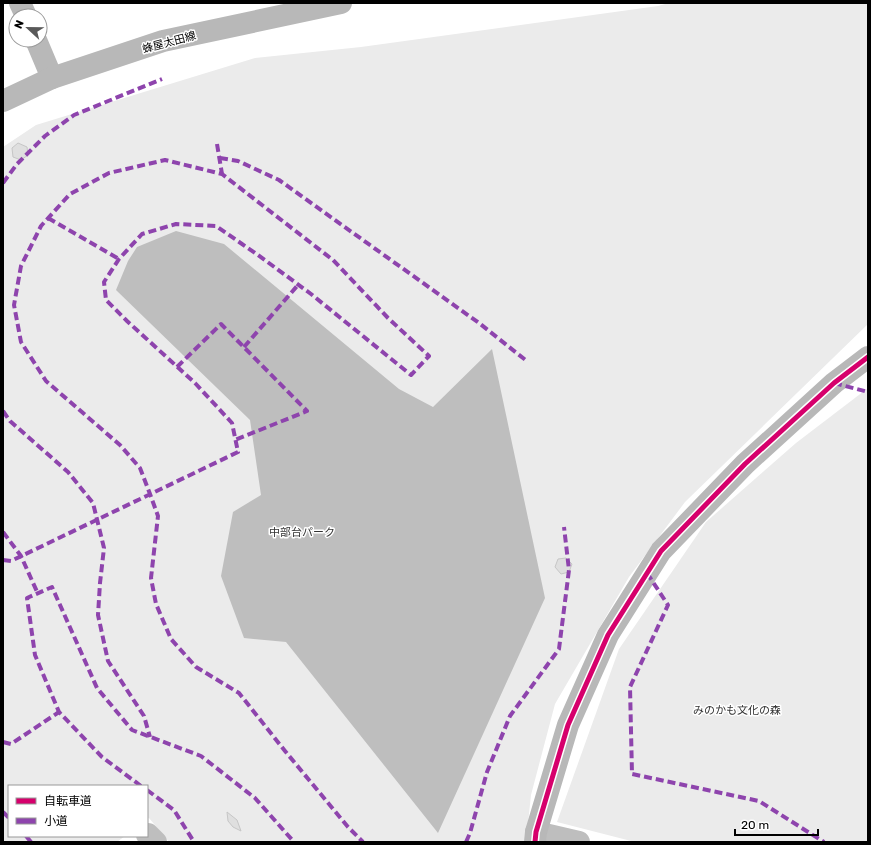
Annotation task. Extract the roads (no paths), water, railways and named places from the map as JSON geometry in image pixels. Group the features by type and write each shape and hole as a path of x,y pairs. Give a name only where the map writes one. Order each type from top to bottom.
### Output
{"street":[{"name":"蜂屋太田線","path":"3,101 52,78 163,41 341,3"},
{"path":"39,48 52,78"},
{"path":"579,842 536,837 568,725 608,635 661,551 745,464 834,383 868,357"},
{"path":"148,834 156,842"}],"park label":[{"name":"中部台パーク","path":"302,532"},
{"name":"みのかも文化の森","path":"737,710"}]}
